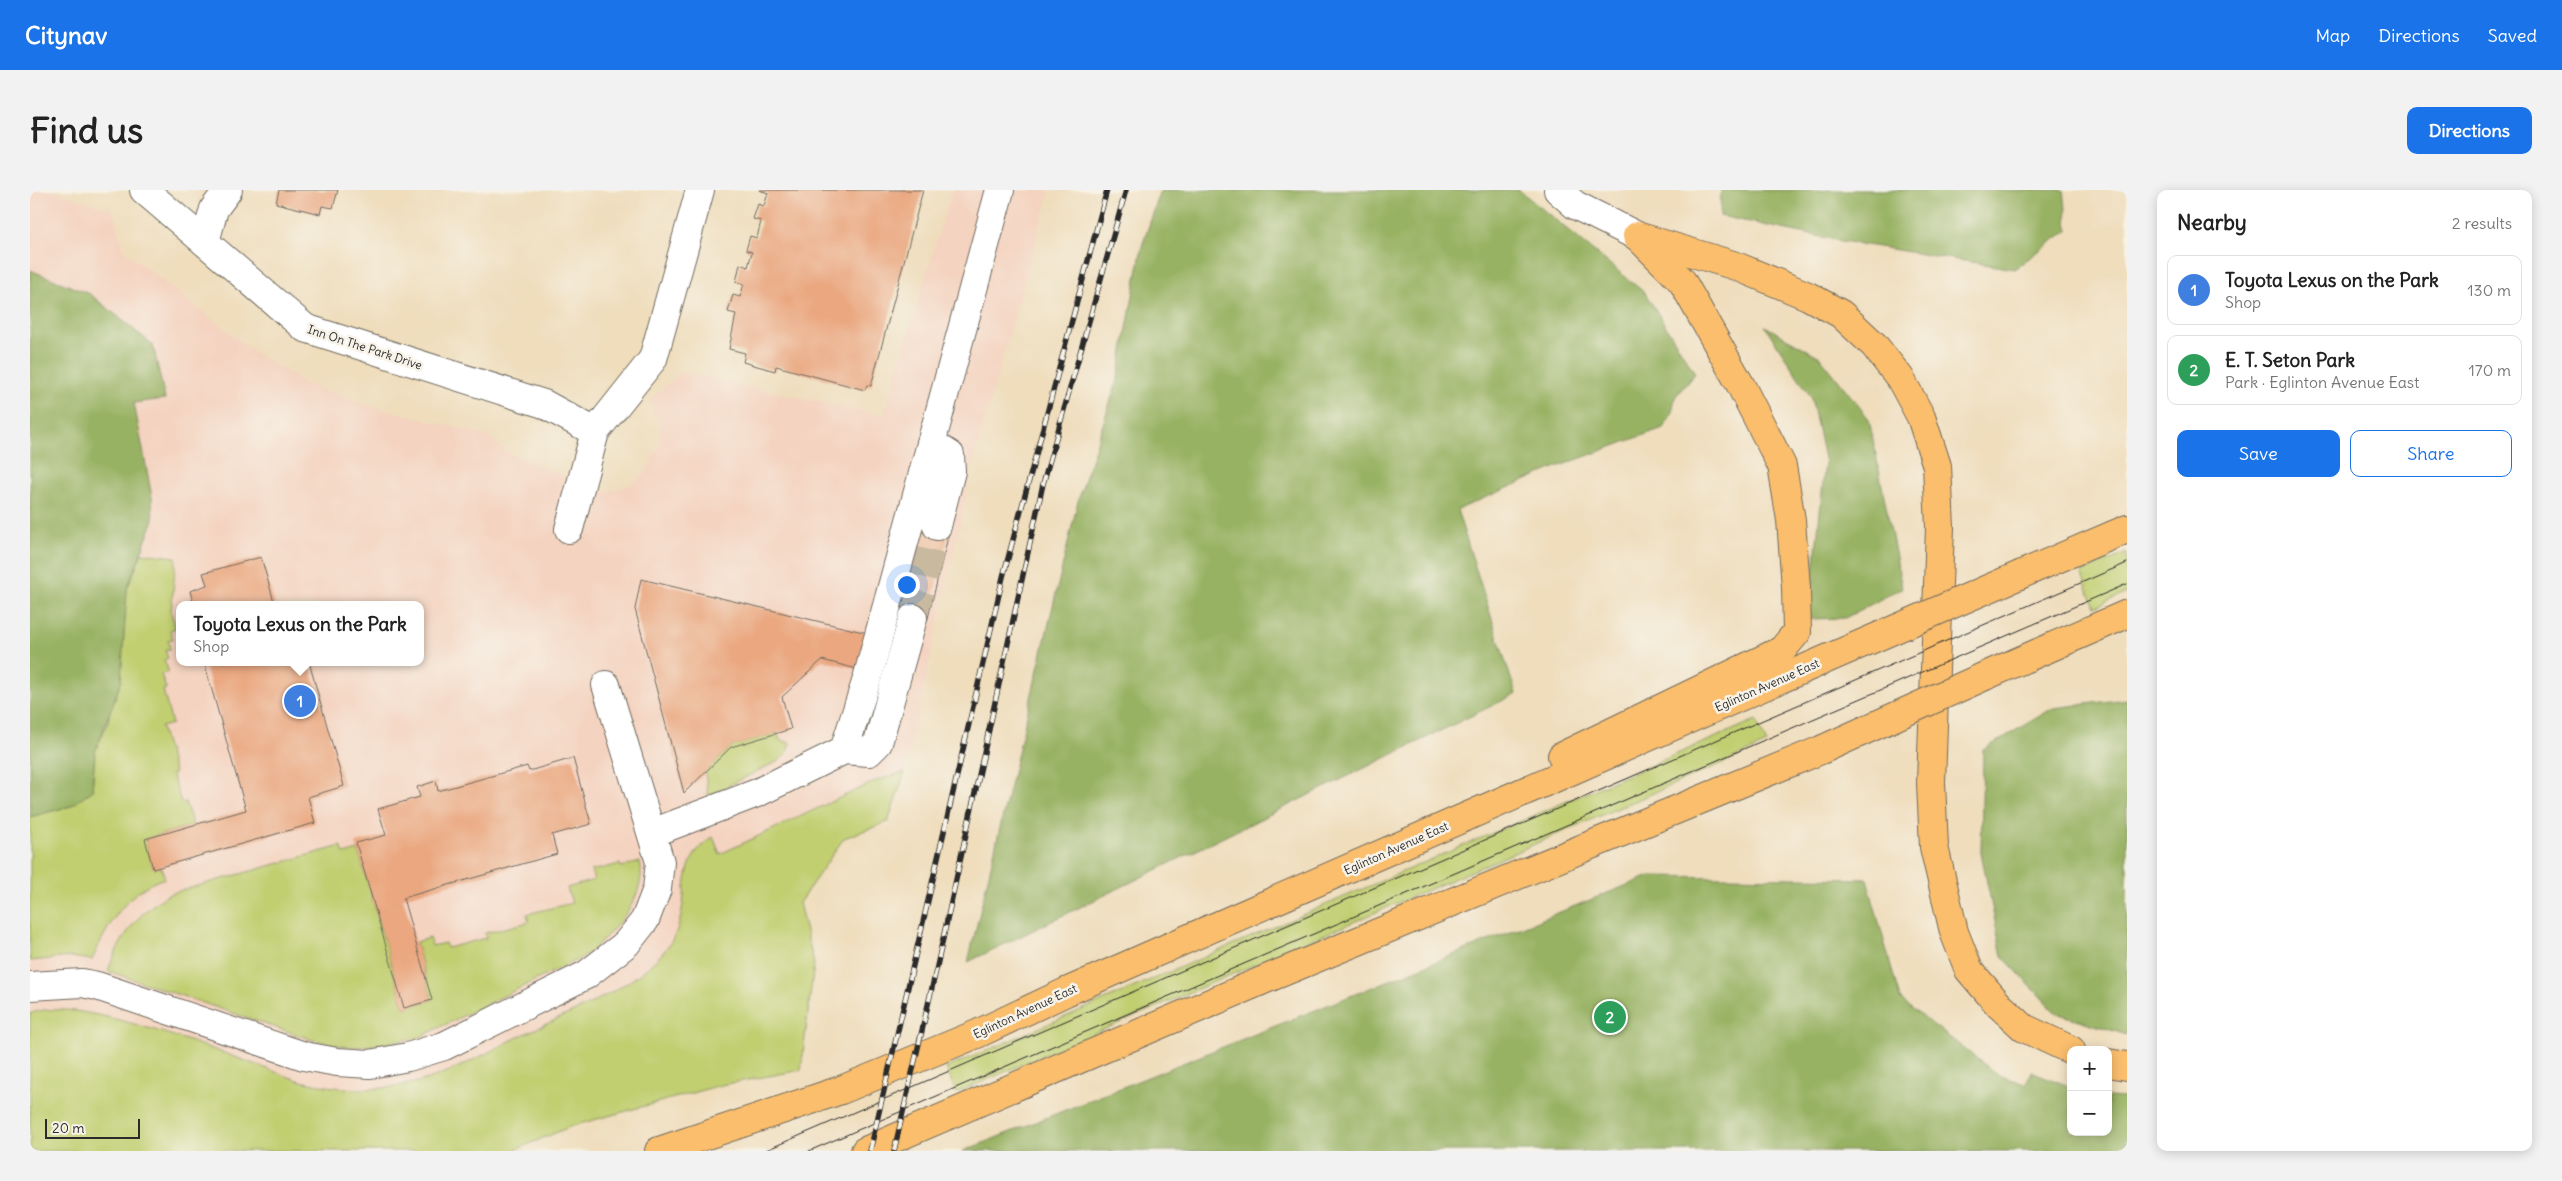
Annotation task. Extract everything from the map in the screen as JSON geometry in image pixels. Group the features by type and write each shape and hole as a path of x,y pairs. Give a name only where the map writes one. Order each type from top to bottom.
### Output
{"main road":[{"path":"1429,833 1550,762 1782,650 1797,632 1791,520 1782,466 1740,384 1682,281 1637,236"},
{"path":"1637,236 1736,266 1808,296 1841,314 1874,345 1900,378 1920,417 1937,466 1940,527 1931,783 1934,847 1954,932 1969,970 1999,1005 2024,1028 2067,1048"},
{"name":"Eglinton Avenue East","path":"659,1151 841,1090 977,1034 1066,992 2127,529"},
{"path":"864,1151 1275,975 1821,750 2127,614"},
{"path":"2112,1064 2127,1066"}],"street":[{"name":"Inn On The Park Drive","path":"144,190 305,328 544,404 594,432"},
{"path":"205,242 214,209 228,190"},
{"path":"569,529 594,432 653,359 700,190"},
{"path":"844,750 867,680 1000,190"},
{"path":"1558,190 1575,205 1637,236"},
{"path":"931,443 950,455 951,472 937,526"},
{"path":"652,833 757,794 844,750 868,752 878,743 913,618"},
{"path":"30,986 82,983 97,986 304,1056 337,1062 370,1064 408,1057 444,1046 586,975 626,944 645,920 657,889 660,862 606,685"}],"shaded area":[{"path":"30,190 49,190 113,210 124,251 257,354 307,384 364,404 488,436 507,452 598,491 616,490 631,484 644,475 659,446 661,427 649,401 681,372 883,416 952,190 1050,190 977,447 905,772 888,822 844,838 799,903 814,964 801,1070 721,1085 572,1126 512,1151 30,1151"}],"green space":[{"path":"1161,190 1519,190 1645,293 1695,373 1675,397 1672,413 1663,428 1554,468 1457,510 1516,694 968,962 1078,501 1118,378 1142,246"},
{"path":"1721,190 2064,190 2068,230 2014,269 1836,240 1720,216"},
{"path":"30,270 90,294 153,345 165,399 134,403 152,497 153,522 127,589 121,682 95,752 92,791 71,806 30,817"},
{"path":"1765,326 1820,357 1869,419 1902,588 1845,618 1809,619 1825,463 1811,397"},
{"path":"142,553 176,557 171,613 176,628 170,630 173,639 168,640 170,649 165,650 168,658 164,660 169,672 161,674 166,689 163,690 172,724 161,727 175,773 172,774 181,803 185,802 193,825 145,839 153,868 161,867 165,878 139,891 120,910 92,960 71,957 30,961 30,817 71,806 92,791 95,752 108,722 124,632 127,589"},
{"path":"2127,553 2127,593 2095,607 2081,573"},
{"path":"2127,699 2127,1035 2056,1013 2002,956 1981,853 1983,750 2053,708"},
{"path":"1756,720 1767,744 956,1093 946,1068"},
{"path":"777,733 780,740 790,743 787,753 780,760 708,796 705,772 731,747"},
{"path":"905,772 888,822 844,838 799,903 814,964 801,1070 721,1085 572,1126 512,1151 30,1151 30,1014 52,1010 84,1012 122,1021 204,1046 301,1081 315,1084 343,1088 372,1089 414,1083 454,1069 480,1057 600,999 639,975 669,945 677,931 687,872 692,859 700,847 713,837 720,854 878,780"},
{"path":"341,846 344,854 358,850 404,1008 432,1000 416,942 430,938 432,946 445,943 447,948 486,938 485,933 529,922 527,914 572,903 567,888 594,880 591,871 620,864 621,867 640,862 641,876 633,902 625,915 606,937 585,956 418,1038 360,1047 340,1046 310,1039 108,971 132,925 150,907 172,893"},
{"path":"1650,876 1867,879 1900,999 1998,1075 2026,1084 2031,1071 2067,1085 2067,1136 2112,1136 2112,1097 2127,1098 2127,1151 963,1151"}],"building":[{"path":"279,190 338,190 333,208 322,206 320,214 276,203"},
{"path":"759,190 923,190 871,386 867,385 865,390 776,366 775,371 743,362 745,353 729,349 736,314 728,312 733,295 740,297 744,284 736,282 740,264 748,267 752,252 746,250 750,236 757,238 761,221 753,219 758,204 764,206 768,193"},
{"path":"923,522 950,529 927,622 900,615"},
{"path":"261,557 274,601 193,601 190,591 207,585 203,573"},
{"path":"641,579 867,633 857,669 822,660 782,697 791,729 731,747 684,793 635,609"},
{"path":"205,666 310,666 344,786 308,797 315,823 153,869 145,839 246,810"},
{"path":"573,758 591,824 552,835 557,854 403,898 432,1000 404,1008 356,843 386,835 378,809 420,797 417,787 436,781 438,791 527,766 529,771"}],"tunnel":[{"path":"913,618 937,526"}],"tram line":[{"path":"764,1151 2127,563"},
{"path":"809,1151 2127,584"}],"railway":[{"path":"870,1151 1003,577 1107,190"},
{"path":"894,1151 937,966 1043,484 1126,190"}],"place":[{"name":"Toyota Lexus on the Park","path":"300,701"},
{"name":"E. T. Seton Park","path":"1610,1017"}]}
